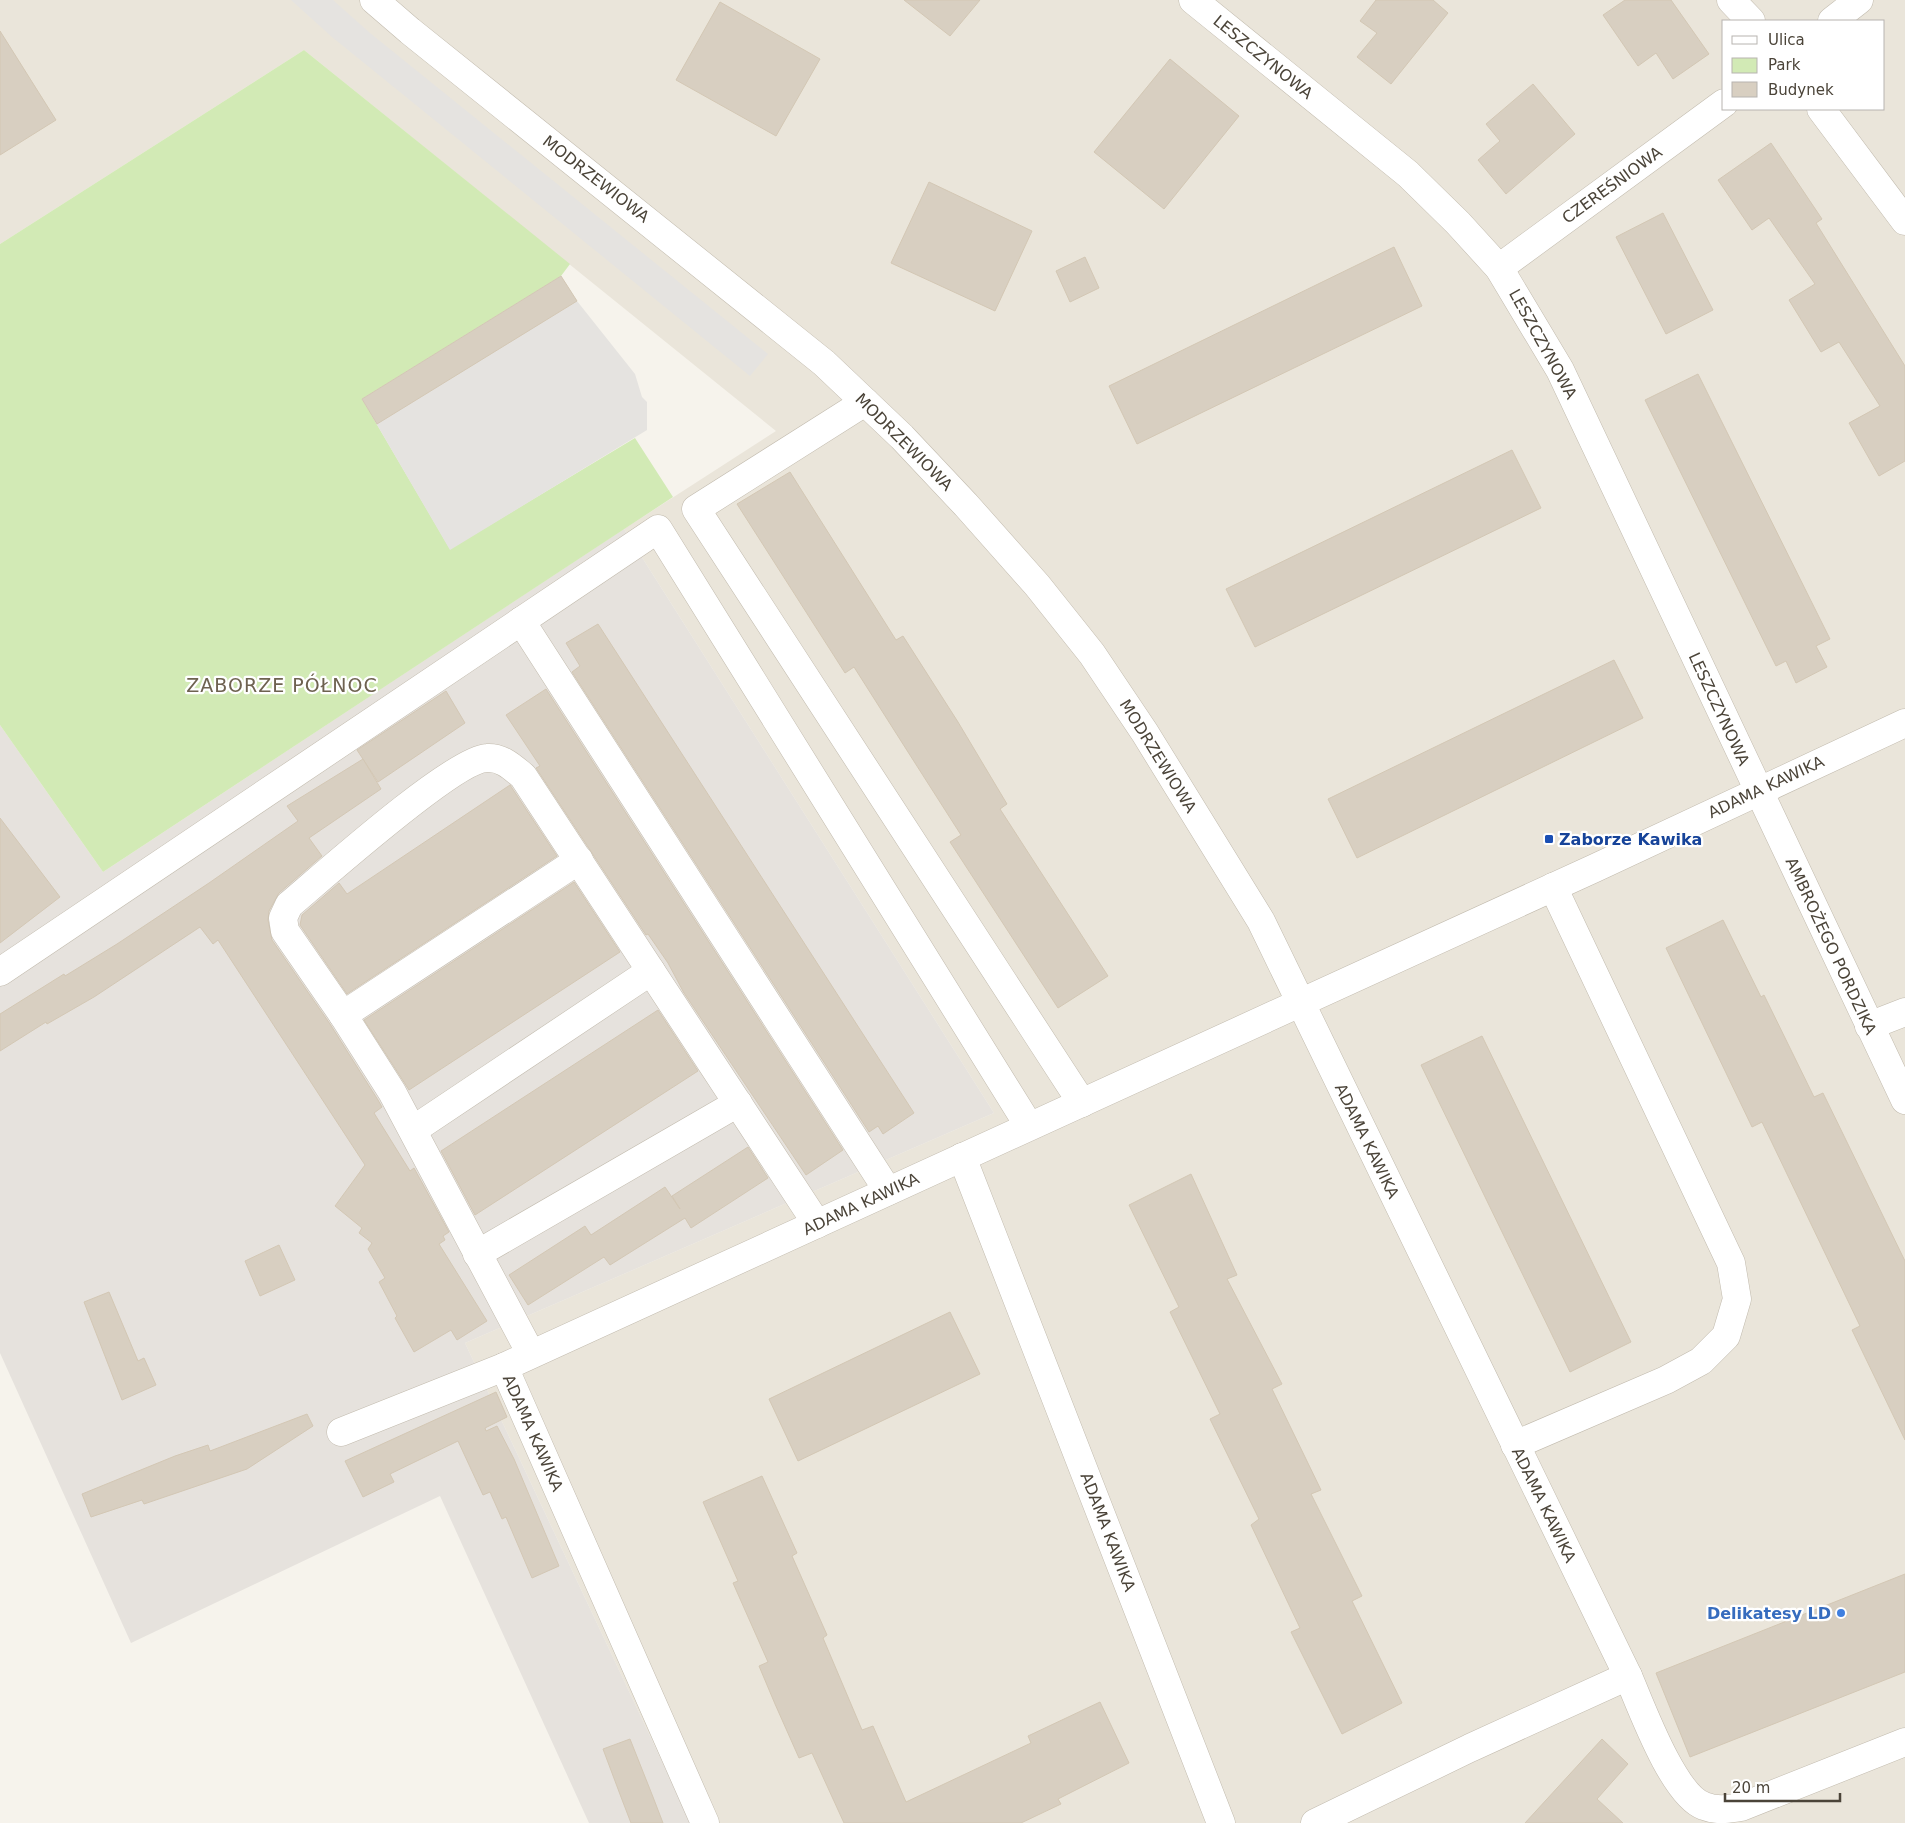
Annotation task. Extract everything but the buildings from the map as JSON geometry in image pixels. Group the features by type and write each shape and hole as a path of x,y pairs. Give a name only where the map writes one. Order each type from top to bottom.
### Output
{"street":[{"name":"MODRZEWIOWA","path":"374,0 431,48 728,283 824,363 966,505 1037,585 1092,654 1145,733 1261,922 1300,1003"},
{"name":"LESZCZYNOWA","path":"1193,0 1408,174 1458,223 1499,268 1560,370 1758,790"},
{"path":"1731,0 1750,20"},
{"path":"1833,20 1859,0"},
{"name":"CZEREŚNIOWA","path":"1499,268 1722,104"},
{"path":"1823,110 1905,221"},
{"path":"865,402 696,509 1082,1102"},
{"path":"0,972 658,529 1029,1126"},
{"path":"521,622 888,1191"},
{"name":"ADAMA KAWIKA","path":"705,1823 504,1366 1300,1003 1905,723"},
{"path":"531,1354 476,1254 392,1092 343,1015 285,931 283,918 289,905 400,812 467,764 486,758 504,761 523,776 817,1224"},
{"name":"AMBROŻEGO PORDZIKA","path":"1758,790 1905,1100"},
{"path":"343,1015 579,860"},
{"path":"1515,1445 1666,1380 1701,1361 1726,1336 1737,1299 1731,1263 1553,886"},
{"path":"413,1130 651,971"},
{"name":"ADAMA KAWIKA","path":"1300,1003 1628,1676 1668,1765 1685,1791 1702,1806 1723,1810 1741,1807 1905,1742"},
{"path":"1869,1026 1905,1012"},
{"path":"476,1254 738,1103"},
{"name":"ADAMA KAWIKA","path":"962,1157 1221,1823"},
{"path":"341,1432 504,1366"},
{"path":"1315,1823 1470,1748 1628,1676"}],"shaded area":[{"path":"0,0 1905,0 1905,1823 691,1823 465,1343 994,1113 624,529 776,431 304,50 0,244"},
{"path":"291,0 333,0 370,33 768,354 750,376 332,37"},
{"path":"561,276 577,301 635,374 642,397 647,402 647,430 450,550 362,399"},
{"path":"624,529 994,1113 465,1343 691,1823 589,1823 440,1496 131,1643 0,1353 0,725 103,872"}],"green space":[{"path":"304,50 570,264 561,276 362,399 450,549 635,438 673,497 103,872 0,725 0,244"}],"place":[{"name":"Zaborze Kawika","path":"1549,839"},
{"name":"Delikatesy LD","path":"1841,1613"}],"district":[{"name":"ZABORZE PÓŁNOC","path":"282,685"}]}
